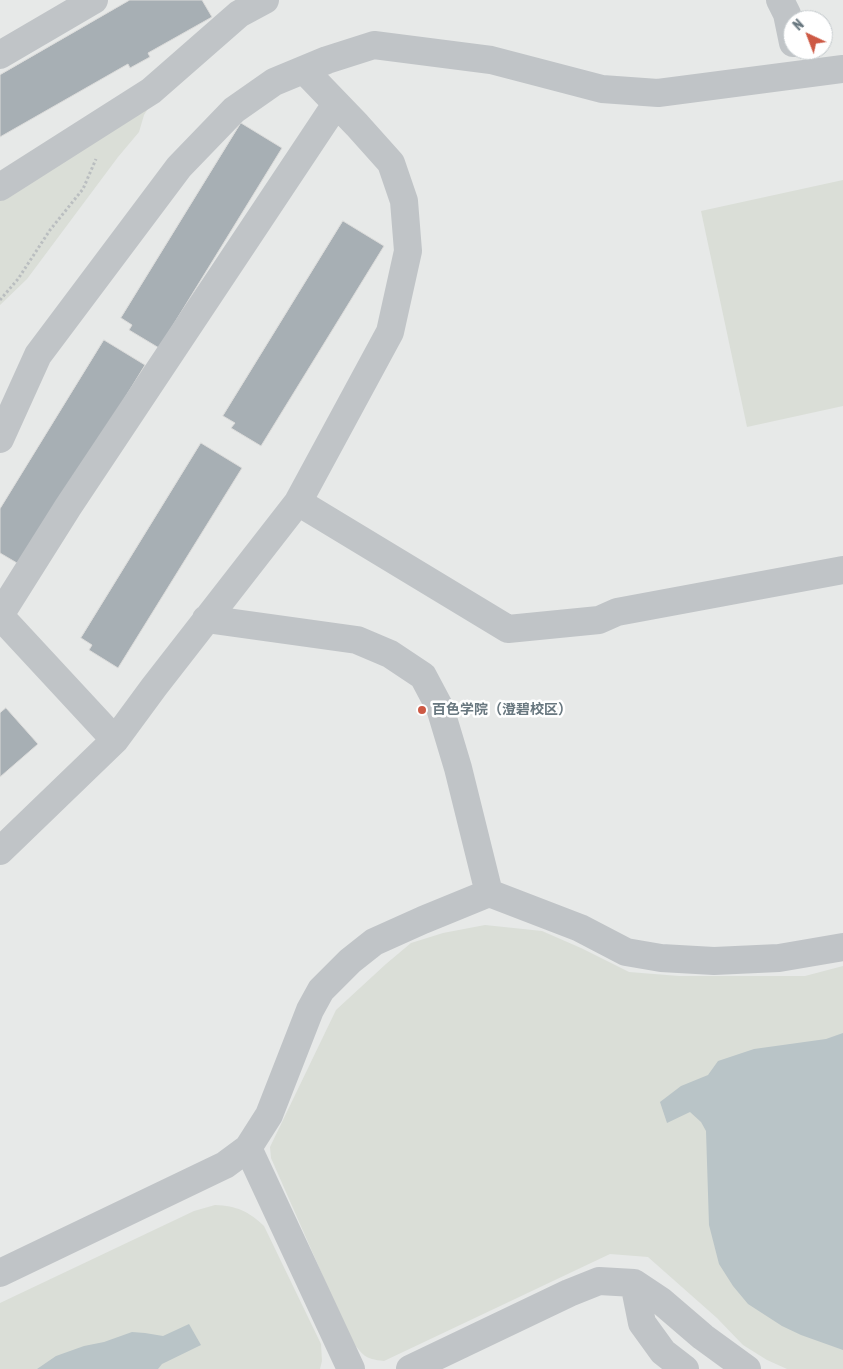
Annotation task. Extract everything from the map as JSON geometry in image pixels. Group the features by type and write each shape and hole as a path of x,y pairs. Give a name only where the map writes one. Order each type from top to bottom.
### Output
{"street":[{"path":"0,54 94,0"},
{"path":"0,187 151,91 238,14 265,0"},
{"path":"0,439 38,355 179,167 234,110 274,82 327,60 374,45 491,60 602,89 658,93 797,63 843,70"},
{"path":"0,851 115,740 206,619 298,502 390,332 408,251 404,201 391,163 304,70"},
{"path":"115,740 0,615 73,499 336,104"},
{"path":"298,502 508,628 599,620 617,612 843,570"},
{"path":"206,619 357,640 390,654 423,676 440,708 456,760 489,893"},
{"path":"0,1273 225,1166 248,1148 269,1115 310,1010 322,990 350,961 374,942 489,893 580,928 626,952 661,958 714,961 779,958 843,947"},
{"path":"248,1148 351,1369"},
{"path":"410,1369 569,1292 599,1281 634,1283 661,1301 703,1337 747,1369"},
{"path":"634,1283 642,1324 663,1352 685,1369"}],"path":[{"path":"0,300 18,279 50,230 84,189 98,152 101,122"}],"shaded area":[{"name":"百色学院（澄碧校区）","path":"0,0 843,0 843,1369 0,1369"},
{"path":"154,99 144,115 139,132 118,157 27,279 0,305 0,194"},
{"path":"843,180 843,406 747,427 701,211"},
{"path":"485,925 542,931 629,972 679,976 805,976 843,966 843,1369 787,1369 767,1360 743,1345 717,1318 648,1257 610,1254 384,1361 372,1359 358,1349 351,1340 271,1158 270,1147 336,1010 411,943 443,933"},
{"path":"843,1033 843,1350 782,1326 748,1304 733,1286 719,1264 709,1225 706,1131 701,1122 690,1112 667,1123 660,1102 681,1086 708,1075 718,1061 754,1049 826,1039"},
{"path":"215,1205 242,1210 264,1226 321,1344 322,1361 320,1369 0,1369 0,1303 194,1211"},
{"path":"189,1324 201,1345 162,1364 158,1369 37,1369 56,1356 84,1346 104,1342 132,1332 163,1336"}],"building":[{"path":"130,0 202,0 212,17 148,53 150,57 130,68 128,64 0,137 0,75"},
{"path":"241,123 282,148 159,348 129,330 132,325 121,318"},
{"path":"343,221 384,246 261,446 231,428 235,423 223,416"},
{"path":"104,340 145,365 22,566 0,553 0,509"},
{"path":"201,443 242,468 118,668 89,650 92,645 81,638"},
{"path":"6,708 38,744 0,777 0,713"}],"place":[{"name":"百色学院（澄碧校区）","path":"422,710"}]}
